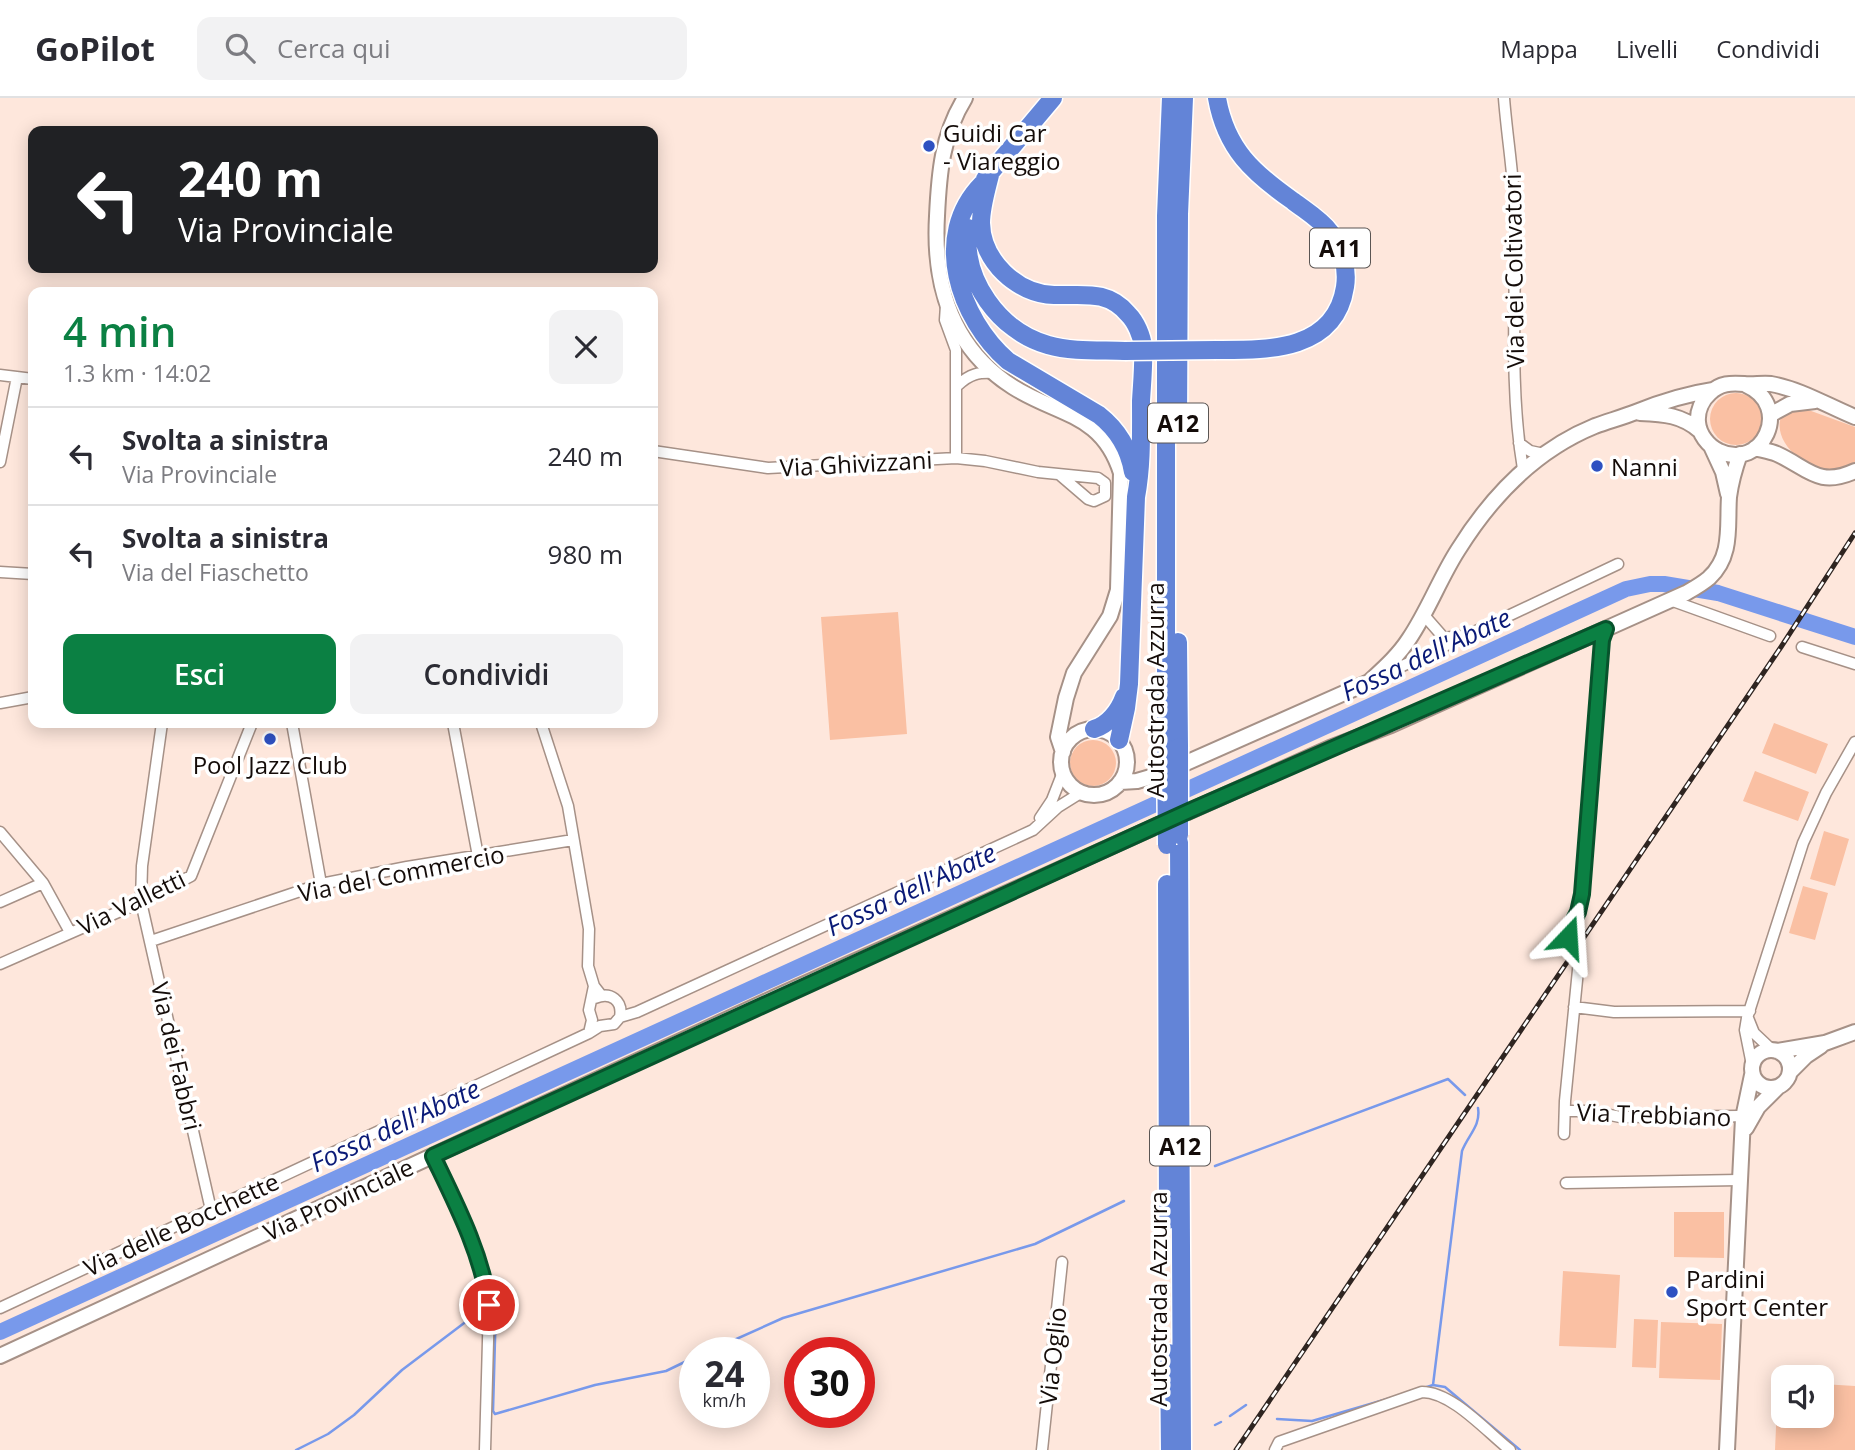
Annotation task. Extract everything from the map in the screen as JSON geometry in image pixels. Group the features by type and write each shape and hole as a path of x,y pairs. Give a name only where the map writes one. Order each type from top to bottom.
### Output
{"highway":[{"path":"1053,98 968,198 956,244 958,279 971,315 987,339 1008,361 1091,410 1111,425 1128,451 1136,496"},
{"name":"Autostrada Azzurra","path":"1171,98 1166,204 1182,1450"},
{"name":"Autostrada Azzurra","path":"1172,748 1179,214 1184,98"},
{"name":"A11","path":"991,171 972,208 967,235 968,250 977,282 997,313 1022,334 1051,346 1072,350 1125,351 1277,348 1309,338 1322,330 1342,299 1346,278 1341,251 1330,231 1261,178 1238,154 1224,126 1217,98"},
{"path":"991,171 981,216 982,232 989,254 1003,272 1020,285 1039,293 1057,296 1086,293 1103,297 1121,306 1135,323 1143,347 1140,475 1136,496 1129,684 1123,748"},
{"path":"1090,730 1103,726 1121,706 1129,684"},
{"name":"Autostrada Azzurra","path":"1170,1450 1173,844"}],"main road":[{"path":"965,98 948,132 940,168 937,266 946,304 974,352 996,373 1014,387 1094,428 1115,457 1121,474 1118,590 1110,616 1074,673 1058,737 1063,752 1063,772 1067,780 1082,792 1099,794 1114,788 1120,782 1127,765 1123,748"},
{"path":"1120,782 1137,781 1161,774 1369,682 1391,662 1409,639 1471,530 1524,469 1544,454 1594,427 1728,383 1773,385 1802,393 1855,417"},
{"path":"1635,412 1673,415 1691,423 1719,452 1740,454 1755,448 1769,430 1770,415 1762,396 1746,385"},
{"path":"1700,431 1701,404 1713,390"},
{"path":"1770,415 1783,406 1799,401 1817,401"},
{"path":"1769,430 1795,466"},
{"name":"Via Provinciale","path":"1711,446 1723,472 1729,498"},
{"path":"1755,448 1777,454 1807,473 1828,478 1855,471"},
{"name":"Via Provinciale","path":"0,1356 1189,811 1686,593 1709,579 1721,563 1728,541 1729,498 1740,454"},
{"path":"1066,698 1072,717 1090,730"},
{"path":"1063,752 1068,742 1076,735 1090,730 1103,730 1146,773 1161,774"},
{"path":"1727,1450 1743,1118 1752,1070 1762,1052 1825,1043 1855,1032"},
{"path":"1742,1139 1758,1107 1806,1056 1825,1043"},
{"path":"1774,1051 1787,1059 1790,1072"},
{"path":"1752,1070 1760,1085 1778,1087"}],"street":[{"name":"Via dei Coltivatori","path":"1504,98 1515,212 1514,361 1519,443 1524,469"},
{"path":"946,304 945,320 956,350 956,458"},
{"path":"957,383 962,356 974,352"},
{"path":"957,383 977,372 996,373"},
{"path":"0,375 28,378"},
{"path":"0,462 17,377"},
{"path":"1519,443 1530,451 1544,454"},
{"name":"Via Ghivizzani","path":"658,452 768,468 956,458 1060,475"},
{"path":"1369,682 1618,564"},
{"path":"0,572 28,574"},
{"path":"1670,600 1770,636"},
{"path":"1423,614 1444,638 1470,635"},
{"path":"1572,943 1568,931 1578,912 1582,894 1602,640 1606,629"},
{"path":"1802,647 1855,664"},
{"path":"0,703 28,698"},
{"name":"Via dei Fabbri","path":"161,728 142,866 141,902 211,1210"},
{"name":"Via Valletti","path":"0,964 141,902 191,876 250,728"},
{"path":"293,728 321,884"},
{"path":"454,728 478,856"},
{"path":"543,728 568,806 589,929 588,966 597,998 589,1010 596,1023"},
{"path":"1752,1070 1745,1030 1749,1014 1803,843 1826,793 1855,741"},
{"path":"1033,830 1052,800 1063,772"},
{"name":"Via delle Bocchette","path":"0,1308 589,1033 596,1023 614,1024 620,1012 637,1012 1033,830 1058,807 1082,792"},
{"path":"0,832 43,883 70,932"},
{"name":"Via del Commercio","path":"151,940 321,884 573,840"},
{"path":"0,902 43,883"},
{"path":"1564,1134 1579,960"},
{"path":"597,998 616,999 620,1012"},
{"path":"1574,1007 1614,1012 1749,1014"},
{"path":"1749,1014 1754,1033 1774,1051"},
{"name":"Via Trebbiano","path":"1566,1111 1591,1111 1620,1117 1710,1115 1743,1118"},
{"path":"433,1156 462,1217 485,1278 489,1305 485,1450"},
{"path":"1566,1183 1739,1180"},
{"name":"Via Oglio","path":"1042,1450 1062,1262"},
{"path":"1277,1446 1428,1392 1446,1397 1510,1450"}],"shaded area":[{"path":"1736,393 1755,400 1762,419 1755,438 1736,445 1717,438 1710,419 1717,400"},
{"path":"1803,408 1855,427 1855,466 1838,472 1822,470 1801,460 1792,452 1785,443 1780,423 1783,412"},
{"path":"898,612 907,734 830,740 821,617"},
{"path":"1774,723 1828,744 1816,774 1762,753"},
{"path":"1093,740 1110,746 1116,763 1110,780 1093,786 1076,780 1070,763 1076,746"},
{"path":"1755,771 1809,792 1798,821 1743,801"},
{"path":"1824,831 1849,839 1835,886 1810,879"},
{"path":"1803,886 1828,893 1815,940 1789,933"},
{"path":"1674,1212 1724,1212 1724,1258 1674,1257"},
{"path":"1563,1271 1620,1275 1616,1348 1559,1346"},
{"path":"1634,1319 1658,1320 1656,1368 1632,1367"},
{"path":"1661,1322 1722,1324 1720,1380 1659,1378"},
{"path":"1834,1385 1855,1386 1855,1450 1775,1450 1776,1428 1834,1428"}],"waterway":[{"name":"Fossa dell'Abate","path":"0,1332 1626,589 1664,584 1718,593 1855,637"},
{"path":"1215,1166 1448,1079 1465,1095"},
{"path":"1433,1385 1462,1151 1476,1125 1478,1108"},
{"path":"741,1337 783,1318 1035,1244 1124,1201"},
{"path":"496,1304 495,1414 595,1385 666,1371 679,1365"},
{"path":"296,1450 328,1434 354,1415 402,1370 484,1308"},
{"path":"1424,1388 1433,1385 1445,1387 1520,1450"},
{"path":"1277,1419 1312,1421 1394,1397"},
{"path":"1230,1416 1246,1405"},
{"path":"1215,1425 1221,1422"}],"railway":[{"path":"1236,1450 1781,647 1855,533"}],"place":[{"name":"Guidi Car - Viareggio","path":"929,146"},
{"name":"Nanni","path":"1597,466"},
{"name":"Pool Jazz Club","path":"270,739"},
{"name":"Pardini Sport Center","path":"1672,1292"}],"route":[{"path":"489,1305 485,1278 462,1217 433,1156 778,996 1189,811 1606,629 1602,640 1582,894 1568,937"}]}
